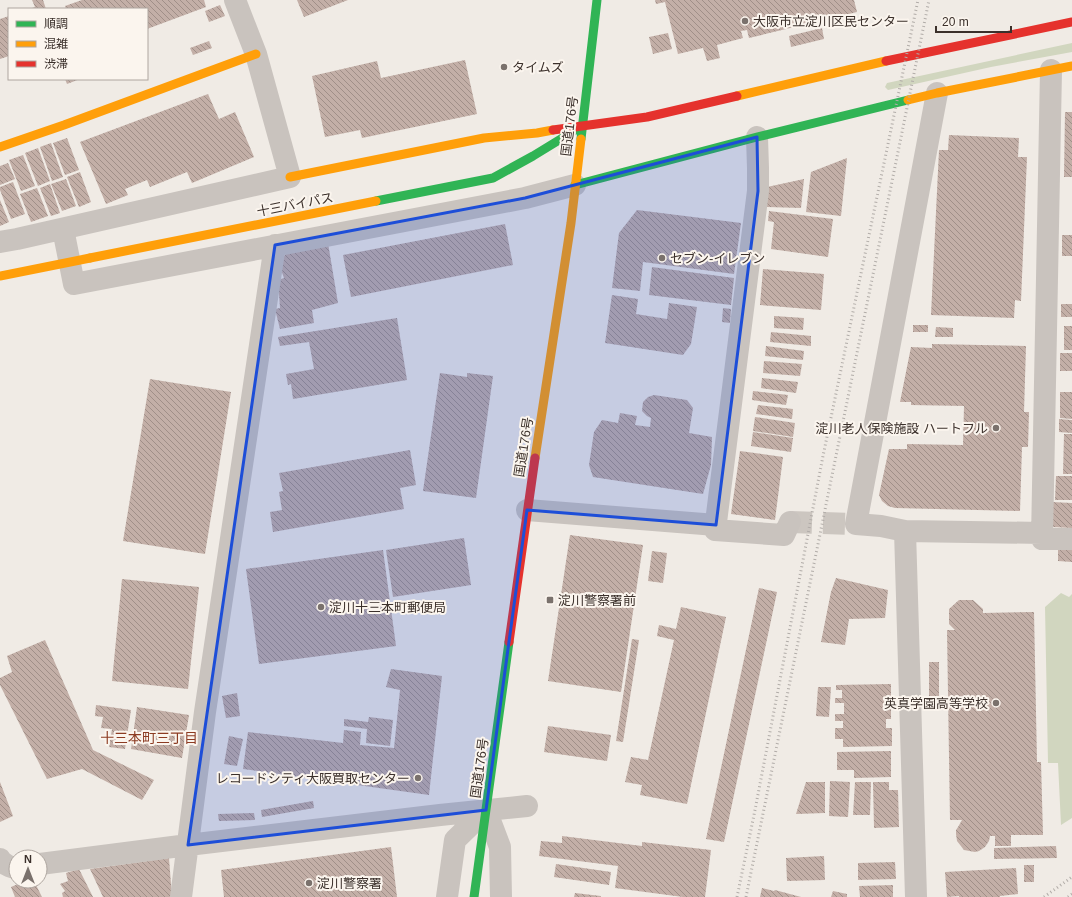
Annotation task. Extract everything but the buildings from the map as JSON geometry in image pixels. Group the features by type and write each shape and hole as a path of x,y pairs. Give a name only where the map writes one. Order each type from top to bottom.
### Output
{"main road":[{"name":"国道176号","path":"474,897 527,510 571,223 597,0"},
{"path":"290,177 484,138 537,133 647,117 885,61 1072,22"},
{"path":"0,147 256,54"},
{"path":"575,185 757,137 937,93 1072,66"},
{"name":"十三バイパス","path":"0,276 493,178 582,126"}],"street":[{"path":"0,242 290,177 256,54 235,0"},
{"path":"1050,70 1042,539 1072,539"},
{"path":"937,93 856,524 882,526 905,531 1042,533"},
{"path":"757,137 758,190 715,530 784,535 790,522"},
{"path":"63,229 74,284 525,198 575,185"},
{"path":"181,897 206,704 275,245"},
{"path":"527,510 716,525"},
{"path":"905,531 916,897"},
{"path":"48,863 440,815 527,806"},
{"path":"447,897 455,840 486,810"},
{"path":"486,810 500,847 501,897"},
{"path":"0,859 8,865"}],"highlighted area":[{"path":"757,137 758,191 716,525 527,510 486,810 188,845 275,245 525,198"}],"green space":[{"path":"1072,43 1072,52 991,67 888,90 885,87 887,83"},
{"path":"1061,593 1069,597 1072,594 1072,818 1061,825 1058,763 1048,763 1045,607"}],"tunnel":[{"path":"790,522 856,524"}],"railway":[{"path":"737,897 823,456 918,0"},
{"path":"746,897 929,0"},
{"path":"1044,897 1072,877"},
{"path":"1068,897 1072,894"}],"traffic: fast":[{"path":"581,139 597,0"},
{"path":"575,185 757,137 908,100"},
{"path":"376,201 493,178 582,126"},
{"path":"474,897 509,642"}],"traffic: slow":[{"path":"0,147 256,54"},
{"path":"737,96 886,61"},
{"path":"908,100 1072,66"},
{"path":"290,177 484,138 553,130"},
{"path":"535,458 571,223 581,139"},
{"path":"90,258 376,201"},
{"path":"0,276 90,258"}],"traffic: jam":[{"path":"886,61 1072,22"},
{"path":"553,130 647,117 737,96"},
{"path":"509,642 535,458"}],"place":[{"name":"大阪市立淀川区民センター","path":"745,21"},
{"name":"タイムズ","path":"504,67"},
{"name":"セブン-イレブン","path":"662,258"},
{"name":"淀川老人保険施設 ハートフル","path":"996,428"},
{"name":"淀川警察署前","path":"550,600"},
{"name":"淀川十三本町郵便局","path":"321,607"},
{"name":"英真学園高等学校","path":"996,703"},
{"name":"レコードシティ大阪買取センター","path":"418,778"},
{"name":"淀川警察署","path":"309,883"}],"district":[{"name":"十三本町三丁目","path":"149,738"}]}
